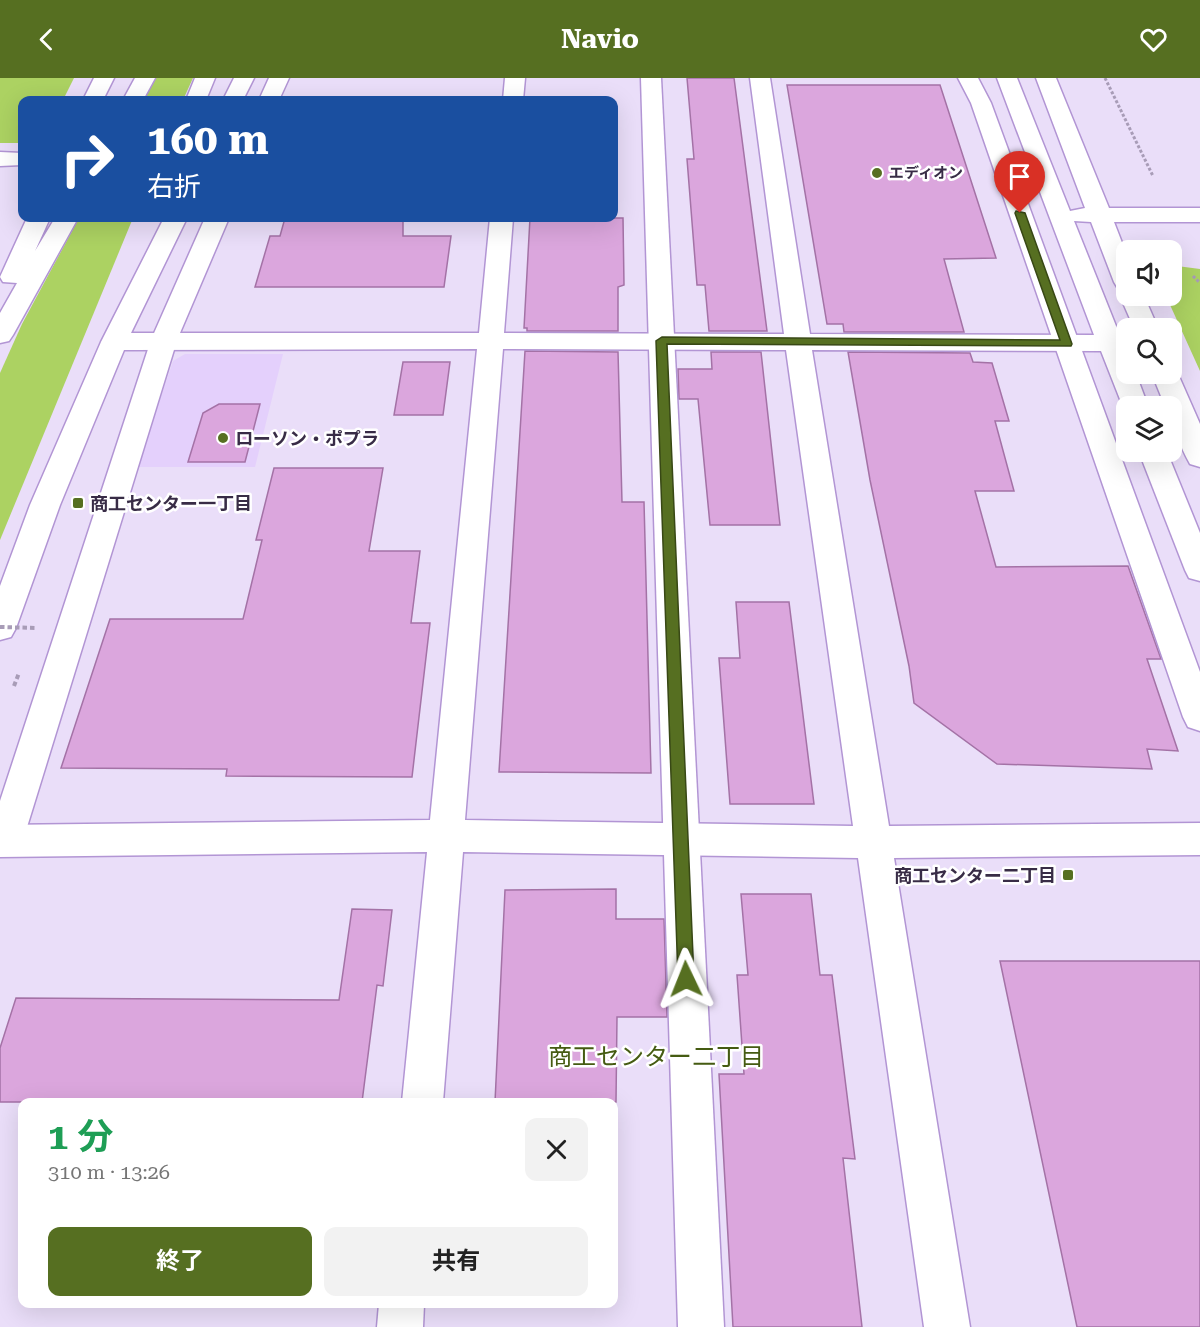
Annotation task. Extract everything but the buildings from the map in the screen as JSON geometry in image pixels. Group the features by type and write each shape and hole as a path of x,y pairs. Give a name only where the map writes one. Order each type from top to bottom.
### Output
{"street":[{"path":"95,96 104,78"},
{"path":"135,96 145,78"},
{"path":"198,96 205,78"},
{"path":"235,96 244,78"},
{"path":"271,96 279,78"},
{"path":"513,96 515,78"},
{"path":"651,78 701,1327"},
{"path":"760,78 947,1327"},
{"path":"968,78 981,103 1200,717"},
{"path":"1007,78 1131,396"},
{"path":"1046,78 1116,258"},
{"path":"0,159 18,159"},
{"path":"1061,215 1200,215"},
{"path":"0,306 36,222"},
{"path":"0,335 64,222"},
{"path":"0,628 45,506 114,342 173,222"},
{"path":"215,222 164,340 2,841 447,836 874,842 1200,838"},
{"path":"422,1098 502,222"},
{"path":"114,342 145,229"},
{"path":"114,342 164,340 490,343 662,341 1110,343"},
{"path":"1169,384 1200,457"},
{"path":"1157,462 1200,570"},
{"path":"400,1327 402,1308"}],"path":[{"path":"1105,78 1153,176"},
{"path":"1193,276 1200,283"},
{"path":"0,628 37,628"}],"shaded area":[{"path":"185,354 283,354 255,467 137,467 173,361"}],"green space":[{"path":"0,78 74,78 65,96 18,96 18,143 0,143"},
{"path":"155,78 193,78 185,96 145,96"},
{"path":"77,222 131,222 0,540 0,373 22,324"},
{"path":"1182,267 1200,269 1200,371 1182,331 1182,318 1176,318 1171,306 1182,306"}],"place":[{"name":"エディオン","path":"877,173"},
{"name":"ローソン・ポプラ","path":"223,438"},
{"name":"商工センター一丁目","path":"78,503"},
{"name":"商工センター二丁目","path":"1068,875"}],"district":[{"name":"商工センター二丁目","path":"656,1057"}],"route":[{"path":"686,979 662,341 1067,344 1020,213"}]}
